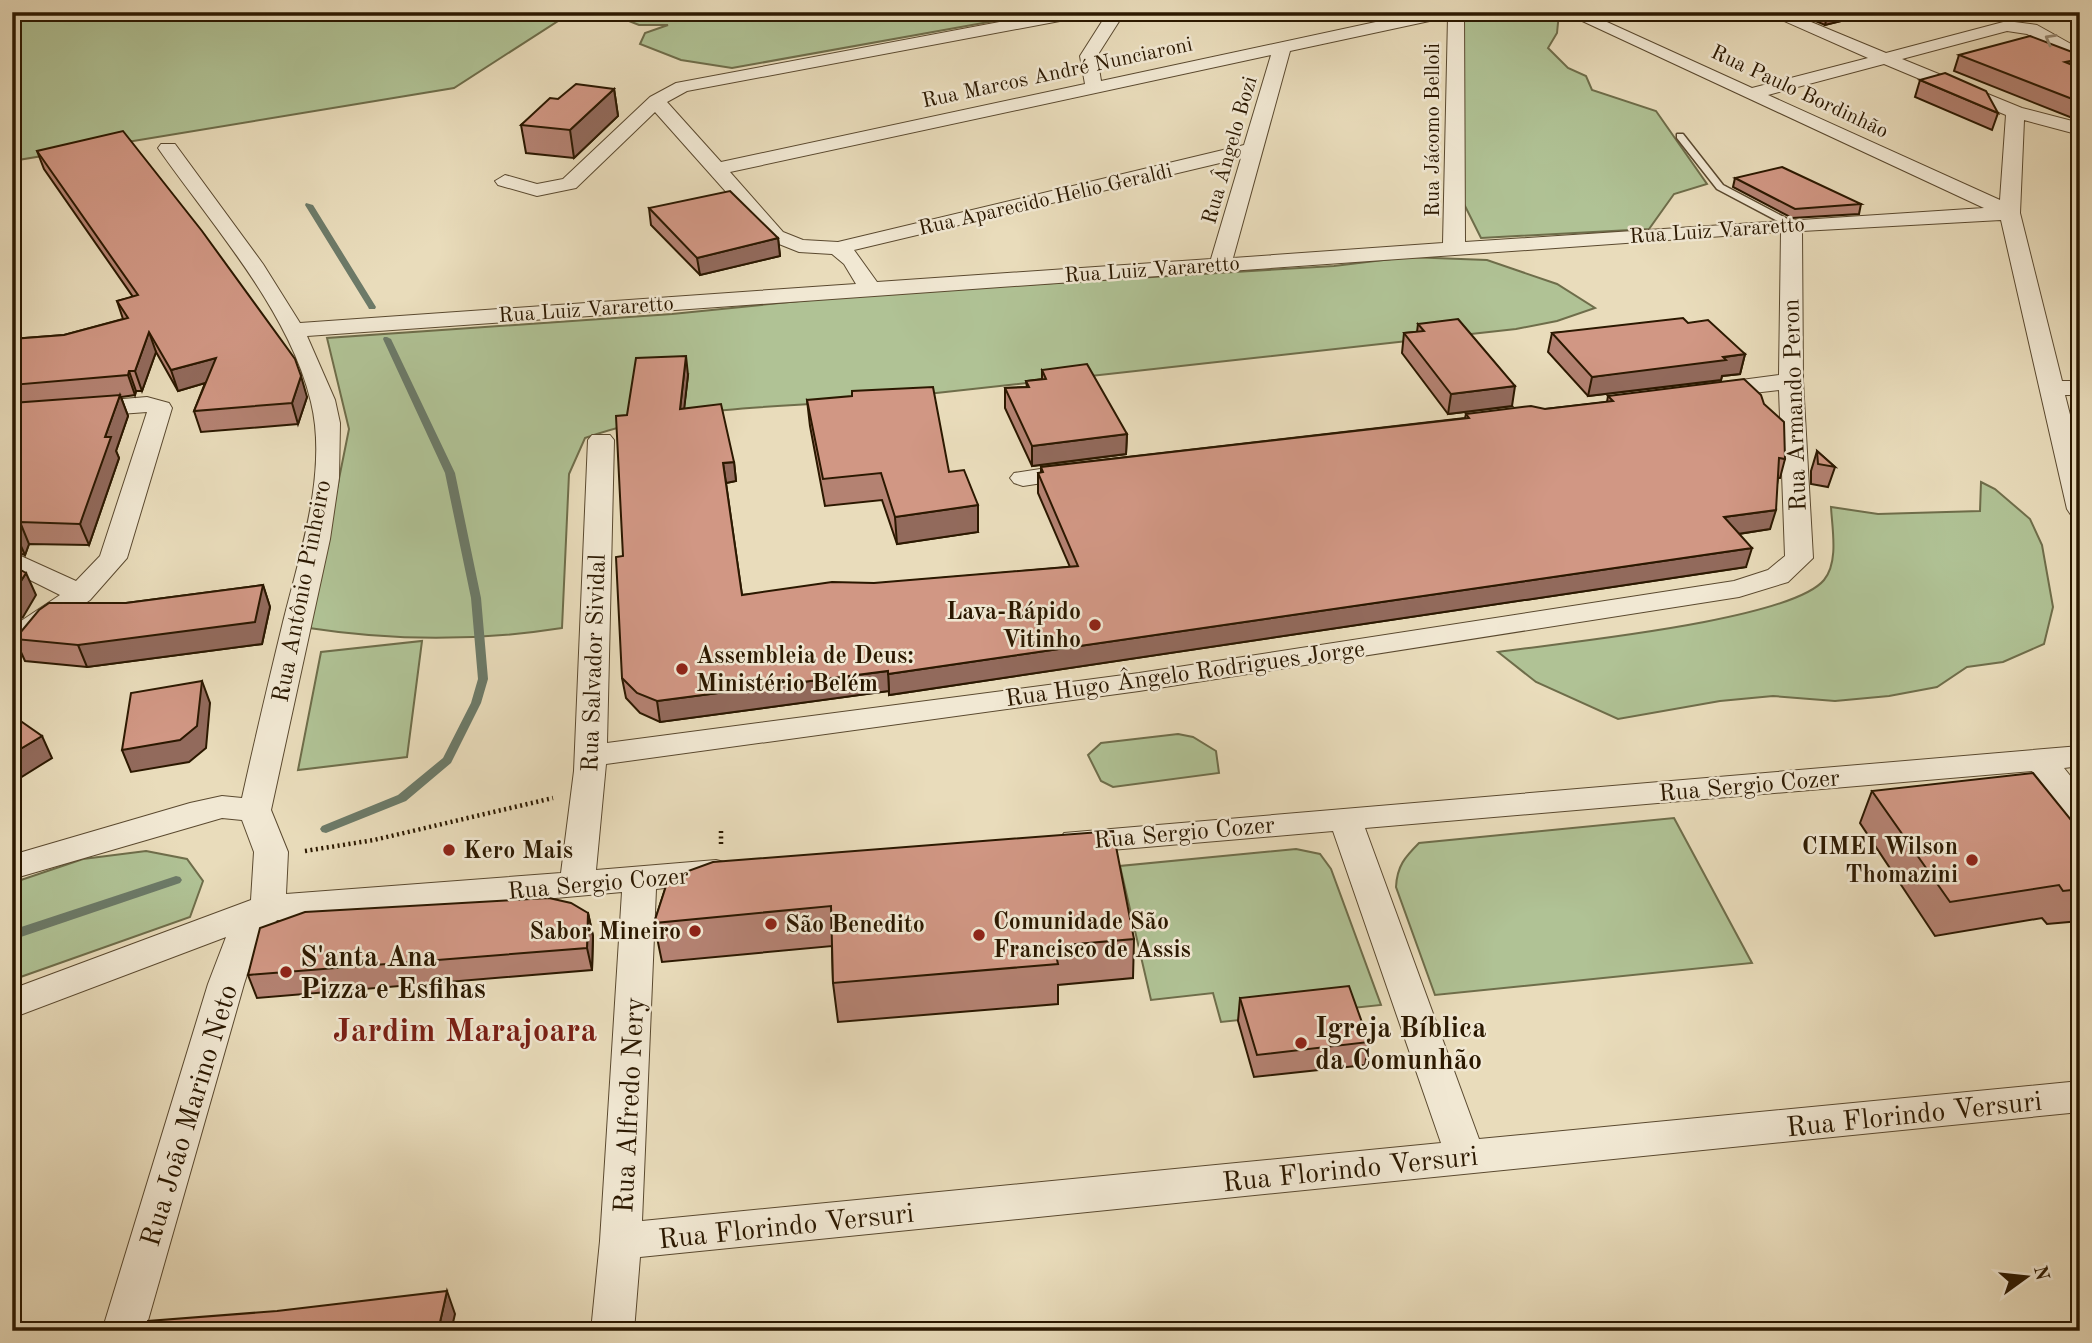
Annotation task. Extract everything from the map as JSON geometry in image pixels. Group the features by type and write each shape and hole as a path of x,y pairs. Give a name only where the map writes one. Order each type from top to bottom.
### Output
{"street":[{"path":"505,181 537,190 569,184 656,101 682,87 1081,12"},
{"path":"1095,87 1085,69 1088,54 1116,12"},
{"name":"Rua Marcos André Nunciaroni","path":"719,168 1446,12"},
{"name":"Rua Jácomo Belloli","path":"1454,248 1456,12"},
{"name":"Rua Paulo Bordinhão","path":"1571,12 2010,213"},
{"path":"1772,12 2015,112 2080,129"},
{"path":"1751,94 1881,57 2019,26 2031,29 2080,56"},
{"name":"Rua Ângelo Bozi","path":"1220,264 1282,47"},
{"name":"Rua Aparecido Helio Geraldi","path":"656,101 719,168 776,236 799,246 838,248 1253,149"},
{"path":"2015,112 2010,213 2080,509"},
{"name":"Rua Antônio Pinheiro","path":"168,148 275,298 293,330 323,401 329,428 321,518 254,810"},
{"name":"Rua Luiz Vararetto","path":"293,330 1454,248 2010,213"},
{"name":"Rua Armando Peron","path":"1778,576 1799,558 1791,381 1792,225"},
{"path":"838,248 853,260 869,288"},
{"path":"1683,394 1791,381"},
{"path":"2051,388 2080,388"},
{"path":"12,415 147,404 160,408 113,558 80,594 12,640"},
{"name":"Rua Salvador Sividal","path":"577,885 590,756 601,440"},
{"path":"1023,478 1104,467"},
{"path":"12,561 80,594"},
{"name":"Rua Hugo Ângelo Rodrigues Jorge","path":"590,756 1139,682 1739,589 1778,576"},
{"name":"Rua Sergio Cozer","path":"1039,845 2080,756"},
{"path":"2041,761 2080,810"},
{"path":"12,867 190,814 222,807 254,810 267,836 271,856 268,907"},
{"path":"1345,818 1465,1157"},
{"name":"Rua Sergio Cozer","path":"12,1004 268,907 310,907 748,869"},
{"name":"Rua Alfredo Nery","path":"612,1331 621,1241 640,878"},
{"name":"Rua João Marino Neto","path":"123,1331 236,953 240,943 268,907"},
{"name":"Rua Florindo Versuri","path":"621,1241 2080,1096"}],"lane":[{"path":"1680,136 1720,187 1792,225"}],"path":[{"path":"271,856 387,837 588,788"}],"green space":[{"path":"12,12 572,12 454,88 12,161"},
{"path":"606,12 1044,12 732,68 681,60 640,44 645,33 668,25 639,25"},
{"path":"1473,12 1559,13 1557,33 1548,48 1568,68 1586,76 1592,90 1656,111 1707,184 1674,194 1649,229 1481,238 1463,202 1463,15"},
{"path":"1408,257 1487,260 1557,284 1595,308 1557,321 1516,329 900,397 701,412 623,426 585,438 569,474 562,628 436,638 309,628 349,429 327,338 672,314 869,294 1334,266"},
{"path":"1981,482 1995,489 2030,519 2042,545 2053,607 2044,644 2003,662 1967,667 1937,687 1889,696 1835,701 1773,696 1720,701 1618,719 1536,682 1498,652 1671,628 1767,607 1803,594 1824,580 1829,573 1833,555 1831,507 1878,514 1980,511"},
{"path":"422,641 407,757 298,770 321,652"},
{"path":"1178,734 1193,737 1216,751 1219,773 1113,787 1101,781 1088,755 1101,743"},
{"path":"1674,818 1752,963 1435,995 1396,887 1403,862 1419,843"},
{"path":"1296,849 1320,854 1331,869 1381,1005 1221,1022 1213,993 1151,1000 1120,866"},
{"path":"146,851 187,859 203,881 190,917 12,980 12,883 83,859"}],"building":[{"path":"2030,36 2080,55 2080,59 2065,62 2080,68 2080,102 1959,55"},
{"path":"1945,73 1986,91 1998,113 1920,80"},
{"path":"576,84 614,89 570,130 521,125 550,98 558,99"},
{"path":"123,131 202,231 295,359 301,376 292,403 194,411 216,358 171,370 149,332 135,371 129,371 128,375 12,385 12,339 64,335 128,318 117,301 138,295 37,151"},
{"path":"1782,167 1861,204 1795,209 1735,178"},
{"path":"730,191 778,238 697,258 649,208"},
{"path":"1683,318 1688,323 1708,320 1745,354 1723,357 1726,360 1592,377 1552,333"},
{"path":"1458,319 1515,386 1451,394 1404,333 1424,331 1418,324"},
{"path":"686,356 680,409 721,404 734,462 723,463 742,595 832,582 874,583 1078,566 1038,473 1043,472 1041,467 1469,418 1466,414 1531,406 1545,409 1613,401 1608,396 1744,379 1761,395 1764,404 1784,422 1785,459 1779,458 1776,510 1724,517 1752,548 888,674 888,671 657,701 637,693 622,678 616,557 623,556 616,416 627,415 636,358"},
{"path":"1087,364 1127,434 1032,446 1005,388 1029,387 1026,381 1046,379 1042,370"},
{"path":"933,387 949,472 964,470 978,505 895,517 881,473 823,479 807,400 852,396 852,391"},
{"path":"120,395 105,437 111,437 80,524 20,522 15,533 12,532 12,403"},
{"path":"1817,451 1835,467 1818,464"},
{"path":"12,565 26,573 12,595"},
{"path":"263,585 255,622 78,645 15,639 39,610 49,603 126,603"},
{"path":"202,681 197,726 180,740 122,750 131,693"},
{"path":"12,715 42,736 12,754"},
{"path":"2033,773 2080,831 2080,889 2063,891 2059,885 1950,902 1872,791"},
{"path":"1113,831 1134,939 1054,946 1058,964 833,983 831,906 654,923 666,886 677,875 713,862"},
{"path":"549,898 571,903 588,913 587,948 248,975 260,928 305,912"},
{"path":"1349,986 1369,1042 1257,1055 1240,998"},
{"path":"447,1291 438,1331 146,1331 148,1321 277,1311"}],"waterway":[{"path":"309,205 372,307"},
{"path":"326,829 402,798 447,760 476,703 483,679 476,598 450,473 387,339"},
{"path":"12,935 176,880"}],"place":[{"name":"Lava-Rápido Vitinho","path":"1095,625"},
{"name":"Assembleia de Deus: Ministério Belém","path":"682,669"},
{"name":"Kero Mais","path":"449,850"},
{"name":"CIMEI Wilson Thomazini","path":"1972,860"},
{"name":"São Benedito","path":"771,924"},
{"name":"Sabor Mineiro","path":"695,931"},
{"name":"Comunidade São Francisco de Assis","path":"979,935"},
{"name":"S'anta Ana Pizza e Esfihas","path":"286,972"},
{"name":"Igreja Bíblica da Comunhão","path":"1301,1043"}],"district":[{"name":"Jardim Marajoara","path":"465,1029"}]}
